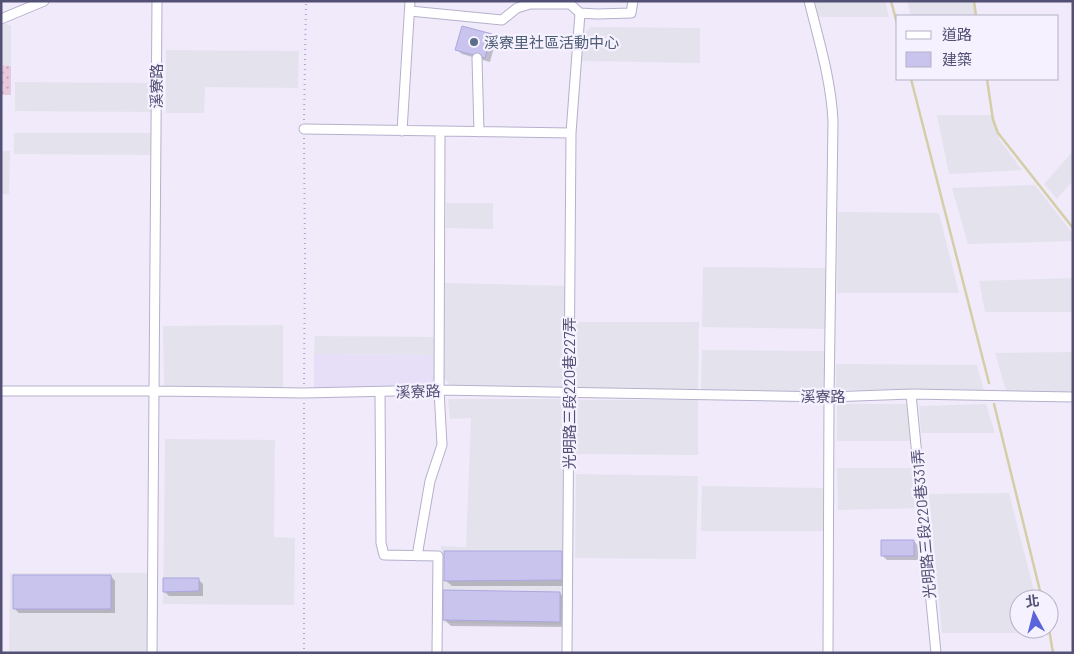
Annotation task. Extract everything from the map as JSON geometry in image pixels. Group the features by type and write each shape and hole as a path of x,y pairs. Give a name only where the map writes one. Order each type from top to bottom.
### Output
{"street":[{"path":"1,19 44,1"},
{"name":"溪寮路","path":"157,1 154,391 304,393 439,390 829,397 911,394 1073,398"},
{"path":"402,131 410,6 502,20 517,8 530,4 570,4 580,13 598,14 631,13 633,1"},
{"path":"809,1 826,68 832,98 833,121 828,653"},
{"name":"光明路三段220巷227弄","path":"567,653 571,133 580,13"},
{"path":"477,58 479,132"},
{"path":"304,129 571,133"},
{"path":"417,556 430,481 442,445 439,390 440,132"},
{"path":"1,391 154,391 152,653"},
{"path":"380,392 380,543 384,555 438,556 437,653"},
{"name":"光明路三段220巷331弄","path":"911,394 936,653"}],"path":[{"path":"304,653 304,129 306,1"}],"shaded area":[{"path":"815,1 885,1 889,17 819,17"},
{"path":"907,1 975,1 977,15 911,15"},
{"path":"1,25 11,25 11,66 1,65"},
{"path":"591,27 700,28 700,63 582,61 583,34"},
{"path":"166,50 299,51 298,88 205,87 204,113 166,113"},
{"path":"1,65 11,66 11,95 1,95"},
{"path":"15,82 153,83 153,112 15,111"},
{"path":"937,115 994,115 999,139 1022,170 949,174"},
{"path":"14,133 153,133 153,155 14,154"},
{"path":"1,151 10,151 9,194 1,194"},
{"path":"1073,151 1073,181 1057,199 1044,184"},
{"path":"1035,185 1073,234 1073,241 968,244 952,188"},
{"path":"446,203 493,203 493,229 446,228"},
{"path":"838,212 939,213 959,293 837,293"},
{"path":"703,267 828,268 827,329 702,327"},
{"path":"1073,278 1073,312 985,312 979,281"},
{"path":"445,283 566,286 565,384 556,392 454,389 444,378"},
{"path":"576,322 699,322 698,391 576,391"},
{"path":"283,325 283,391 164,387 163,326"},
{"path":"315,336 436,337 436,355 314,354"},
{"path":"702,350 827,351 826,392 701,390"},
{"path":"1073,352 1073,394 1007,394 995,353"},
{"path":"314,354 436,355 436,389 314,388"},
{"path":"836,364 977,365 984,391 836,390"},
{"path":"448,399 565,399 563,625 444,623 441,546 466,547 471,418 450,419"},
{"path":"576,400 698,400 698,455 576,454"},
{"path":"837,404 910,404 913,441 837,441"},
{"path":"986,404 995,433 921,433 919,406"},
{"path":"165,439 275,440 274,537 295,538 294,605 163,604"},
{"path":"837,468 916,468 920,508 838,510"},
{"path":"576,474 698,476 696,559 575,558"},
{"path":"702,486 826,488 823,531 701,531"},
{"path":"1009,493 1033,589 1009,589 1009,633 942,633 929,494"},
{"path":"10,573 148,573 148,653 9,653"}],"building":[{"name":"溪寮里社區活動中心","path":"462,26 492,34 485,58 455,50"},
{"path":"881,540 914,540 914,556 881,556"},
{"path":"444,551 562,551 562,580 444,581"},
{"path":"13,575 111,575 111,609 13,609"},
{"path":"163,578 199,578 199,591 163,592"},
{"path":"443,590 560,592 560,622 443,620"}],"waterway":[{"path":"891,1 896,20"},
{"path":"974,1 976,15"},
{"path":"911,80 989,383"},
{"path":"987,80 993,120 998,133 1073,228"},
{"path":"994,404 1040,589"},
{"path":"1051,639 1053,653"}],"place":[{"name":"溪寮里社區活動中心","path":"474,42"}]}
